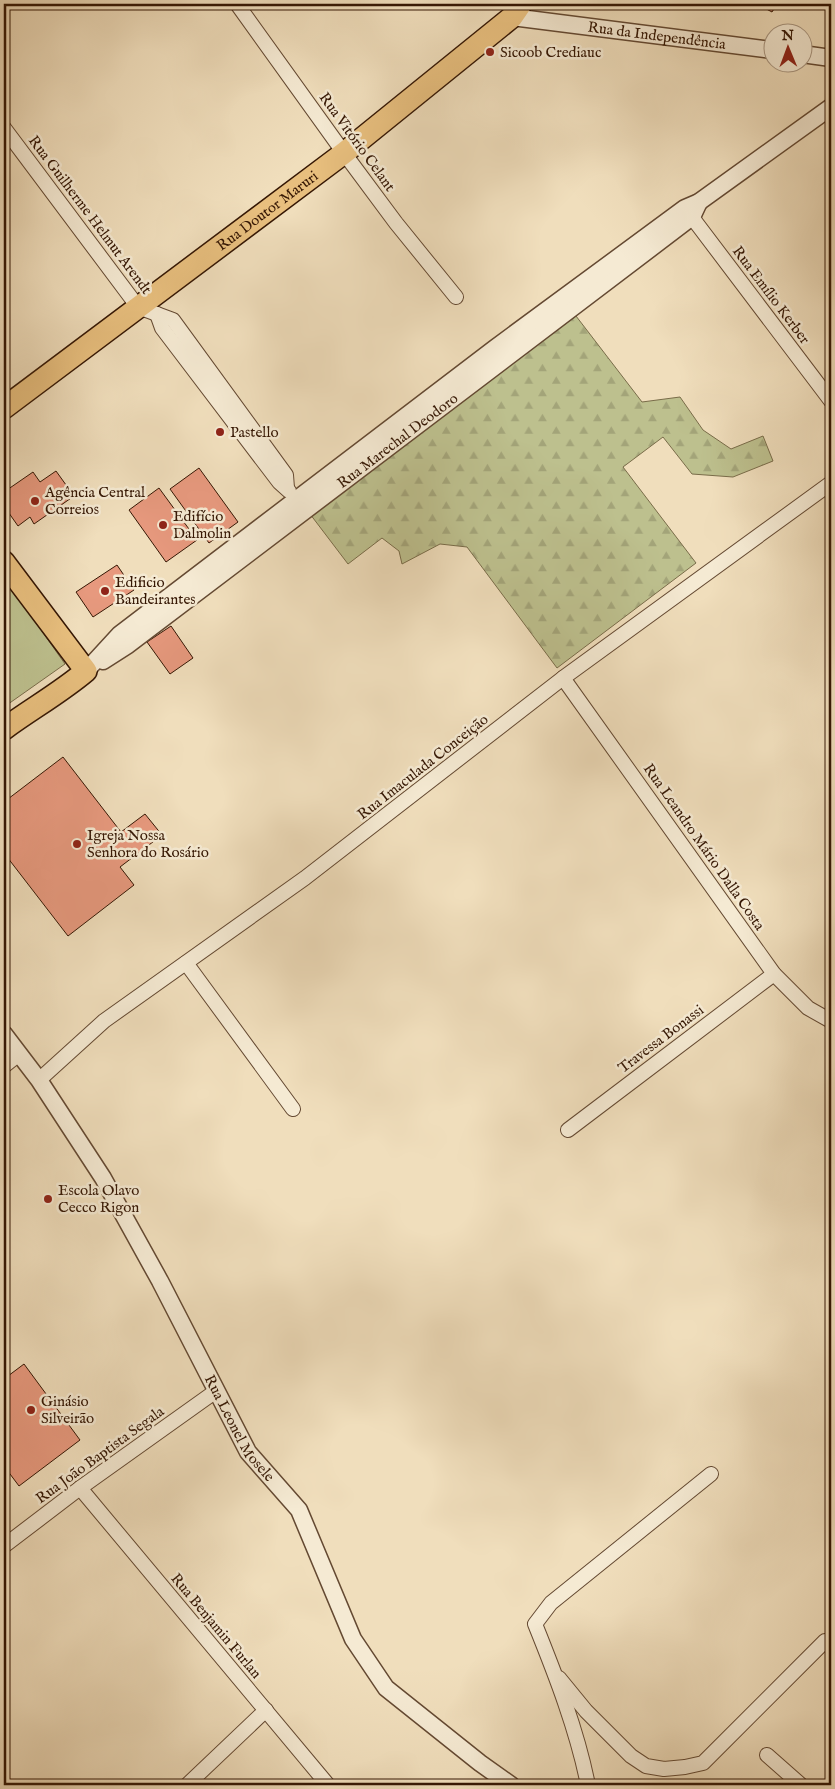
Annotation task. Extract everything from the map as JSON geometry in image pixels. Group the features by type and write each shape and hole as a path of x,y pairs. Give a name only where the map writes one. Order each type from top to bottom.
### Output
{"main road":[{"name":"Rua Doutor Maruri","path":"4,408 148,311 517,10"},
{"path":"4,562 86,671"},
{"name":"Rua Marechal Deodoro","path":"4,729 72,683 86,671"}],"street":[{"name":"Rua Vitório Celant","path":"237,4 396,223 456,296"},
{"name":"Rua da Independência","path":"517,10 762,48"},
{"path":"812,55 831,58"},
{"name":"Rua Marechal Deodoro","path":"86,671 128,645 296,500 831,107"},
{"name":"Rua Guilherme Helmut Arendt","path":"4,128 162,328 279,482 296,500"},
{"name":"Rua Emílio Kerber","path":"692,209 831,401"},
{"name":"Rua Imaculada Conceição","path":"39,1080 104,1021 345,849 564,678 831,484"},
{"name":"Rua Leandro Mário Dalla Costa","path":"564,678 774,974 808,1008 831,1021"},
{"path":"186,963 293,1109"},
{"name":"Travessa Bonassi","path":"568,1130 774,974"},
{"name":"Rua Leonel Mosele","path":"4,1034 39,1080 103,1178 160,1281 248,1452 299,1510 353,1639 386,1688 480,1763 511,1785"},
{"path":"4,1066 20,1054"},
{"name":"Rua João Baptista Segala","path":"4,1546 80,1488 216,1391"},
{"path":"588,1785 584,1765 554,1672 535,1624 551,1603 711,1474"},
{"name":"Rua Benjamin Furlan","path":"80,1488 328,1785"},
{"path":"554,1672 586,1711 631,1756 646,1766 664,1769 685,1767 703,1763 824,1641"},
{"path":"187,1785 266,1710"},
{"path":"767,1755 801,1785"}],"green space":[{"path":"576,316 642,402 680,397 703,430 731,449 763,436 773,461 733,477 692,474 663,437 623,467 696,563 557,668 467,547 440,544 402,564 399,551 382,538 348,564 310,514"},
{"path":"4,577 65,664 4,707"}],"building":[{"path":"757,4 777,4 772,12"},
{"path":"199,468 238,522 209,543 170,489"},
{"name":"Agência Central Correios","path":"56,471 74,496 34,524 30,517 18,526 4,506 4,492 33,472 40,482"},
{"name":"Edifício Dalmolin","path":"159,488 197,540 166,562 129,510"},
{"name":"Edificio Bandeirantes","path":"117,565 134,590 93,617 76,592"},
{"path":"171,626 193,658 170,674 147,642"},
{"name":"Igreja Nossa Senhora do Rosário","path":"63,757 121,832 145,814 162,835 120,867 134,885 68,936 4,853 4,802"},
{"name":"Ginásio Silveirão","path":"24,1364 80,1440 19,1486 4,1466 4,1379"}],"place":[{"name":"Sicoob Crediauc","path":"490,52"},
{"name":"Pastello","path":"220,432"},
{"name":"Agência Central Correios","path":"35,501"},
{"name":"Edifício Dalmolin","path":"163,525"},
{"name":"Edificio Bandeirantes","path":"105,591"},
{"name":"Igreja Nossa Senhora do Rosário","path":"77,844"},
{"name":"Escola Olavo Cecco Rigon","path":"48,1199"},
{"name":"Ginásio Silveirão","path":"31,1410"}]}
